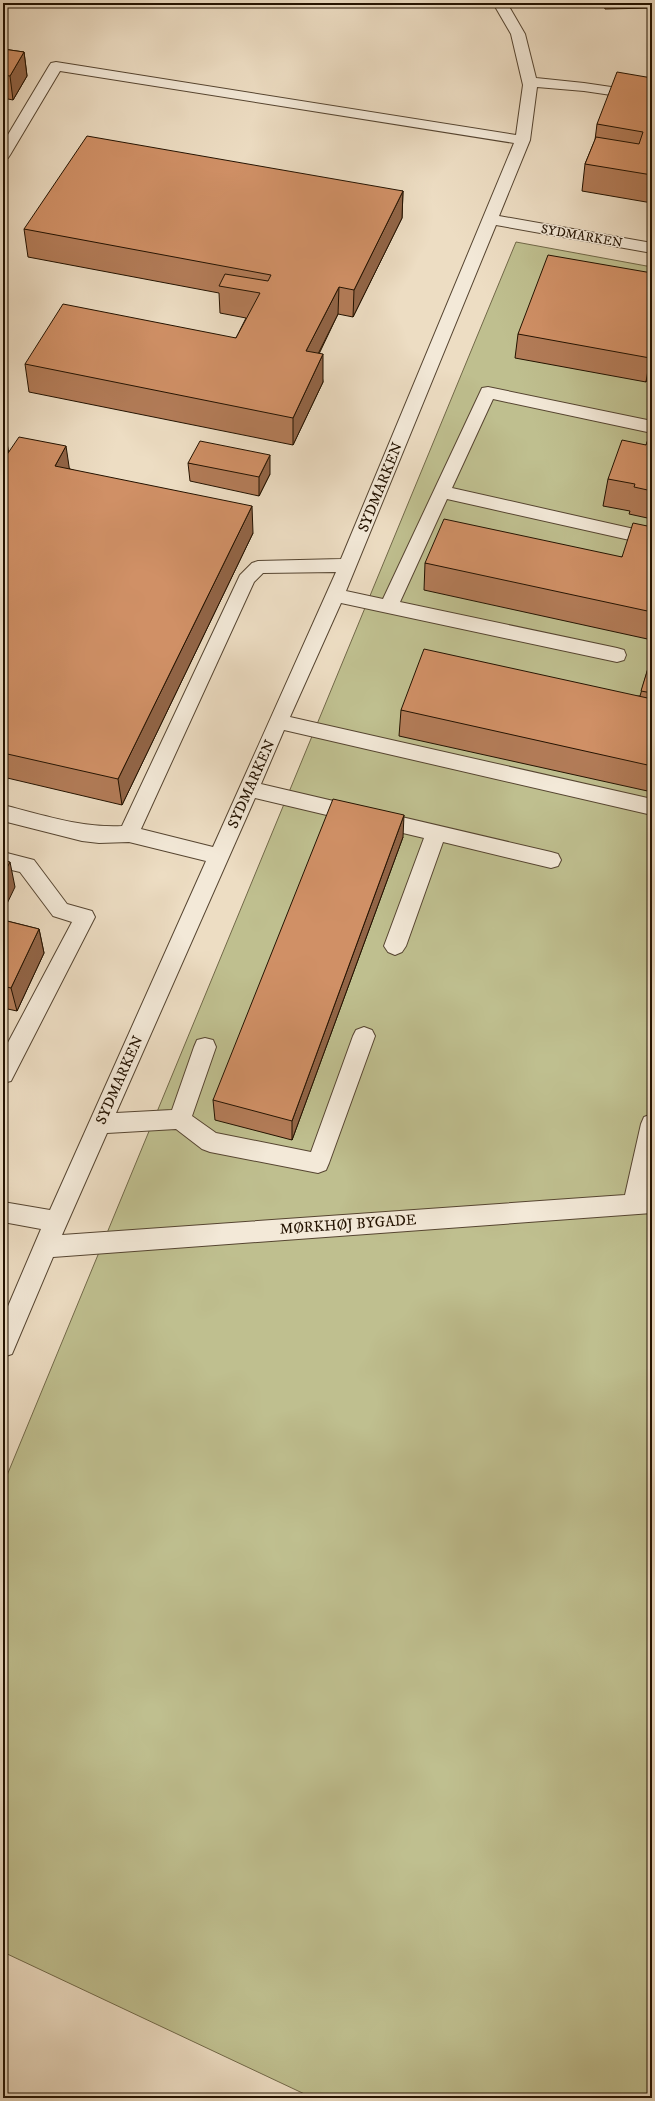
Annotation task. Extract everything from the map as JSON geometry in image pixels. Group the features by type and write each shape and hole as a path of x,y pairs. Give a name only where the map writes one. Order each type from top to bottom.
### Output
{"street":[{"name":"SYDMARKEN","path":"3,1346 56,1221 348,565 489,219 523,140 529,82 518,34 500,3"},
{"path":"3,155 56,66 523,140"},
{"path":"529,82 584,87 652,97"},
{"name":"SYDMARKEN","path":"489,219 652,248"},
{"path":"389,606 488,392 652,427"},
{"path":"442,492 652,539"},
{"path":"129,834 246,579 258,567 348,565"},
{"path":"335,595 617,656"},
{"path":"279,722 652,807"},
{"path":"249,788 551,860"},
{"path":"3,813 82,833 99,835 129,834 219,856"},
{"path":"395,946 436,833"},
{"path":"3,860 27,866 60,910 85,917 3,1074"},
{"path":"100,1124 180,1119 210,1142 318,1163 364,1036"},
{"path":"180,1119 205,1047"},
{"path":"644,1203 652,1124"},
{"name":"MØRKHØJ BYGADE","path":"45,1246 644,1203"},
{"path":"3,1212 56,1221"}],"green space":[{"path":"516,242 652,267 652,2098 313,2098 3,1952 3,1485"}],"building":[{"path":"3,49 24,52 10,76 3,75"},
{"path":"617,72 652,78 652,175 585,164 596,137 639,144 643,132 597,124"},
{"path":"87,136 403,191 354,290 339,287 306,351 323,354 293,418 25,364 63,304 236,338 260,293 219,286 225,274 268,281 271,275 24,229"},
{"path":"548,255 652,273 652,352 650,358 518,334"},
{"path":"652,429 652,491 634,487 635,484 608,479 622,440 646,445"},
{"path":"19,437 66,446 55,466 252,506 118,779 3,753 3,456 6,456"},
{"path":"200,441 270,455 259,477 188,463"},
{"path":"3,443 7,443 3,450"},
{"path":"444,519 622,557 633,523 652,527 652,612 425,563"},
{"path":"424,649 652,699 652,766 401,710"},
{"path":"652,655 652,693 641,691"},
{"path":"333,799 404,815 292,1121 213,1100"},
{"path":"3,860 10,862 3,875"},
{"path":"3,920 39,929 11,988 3,986"}]}
